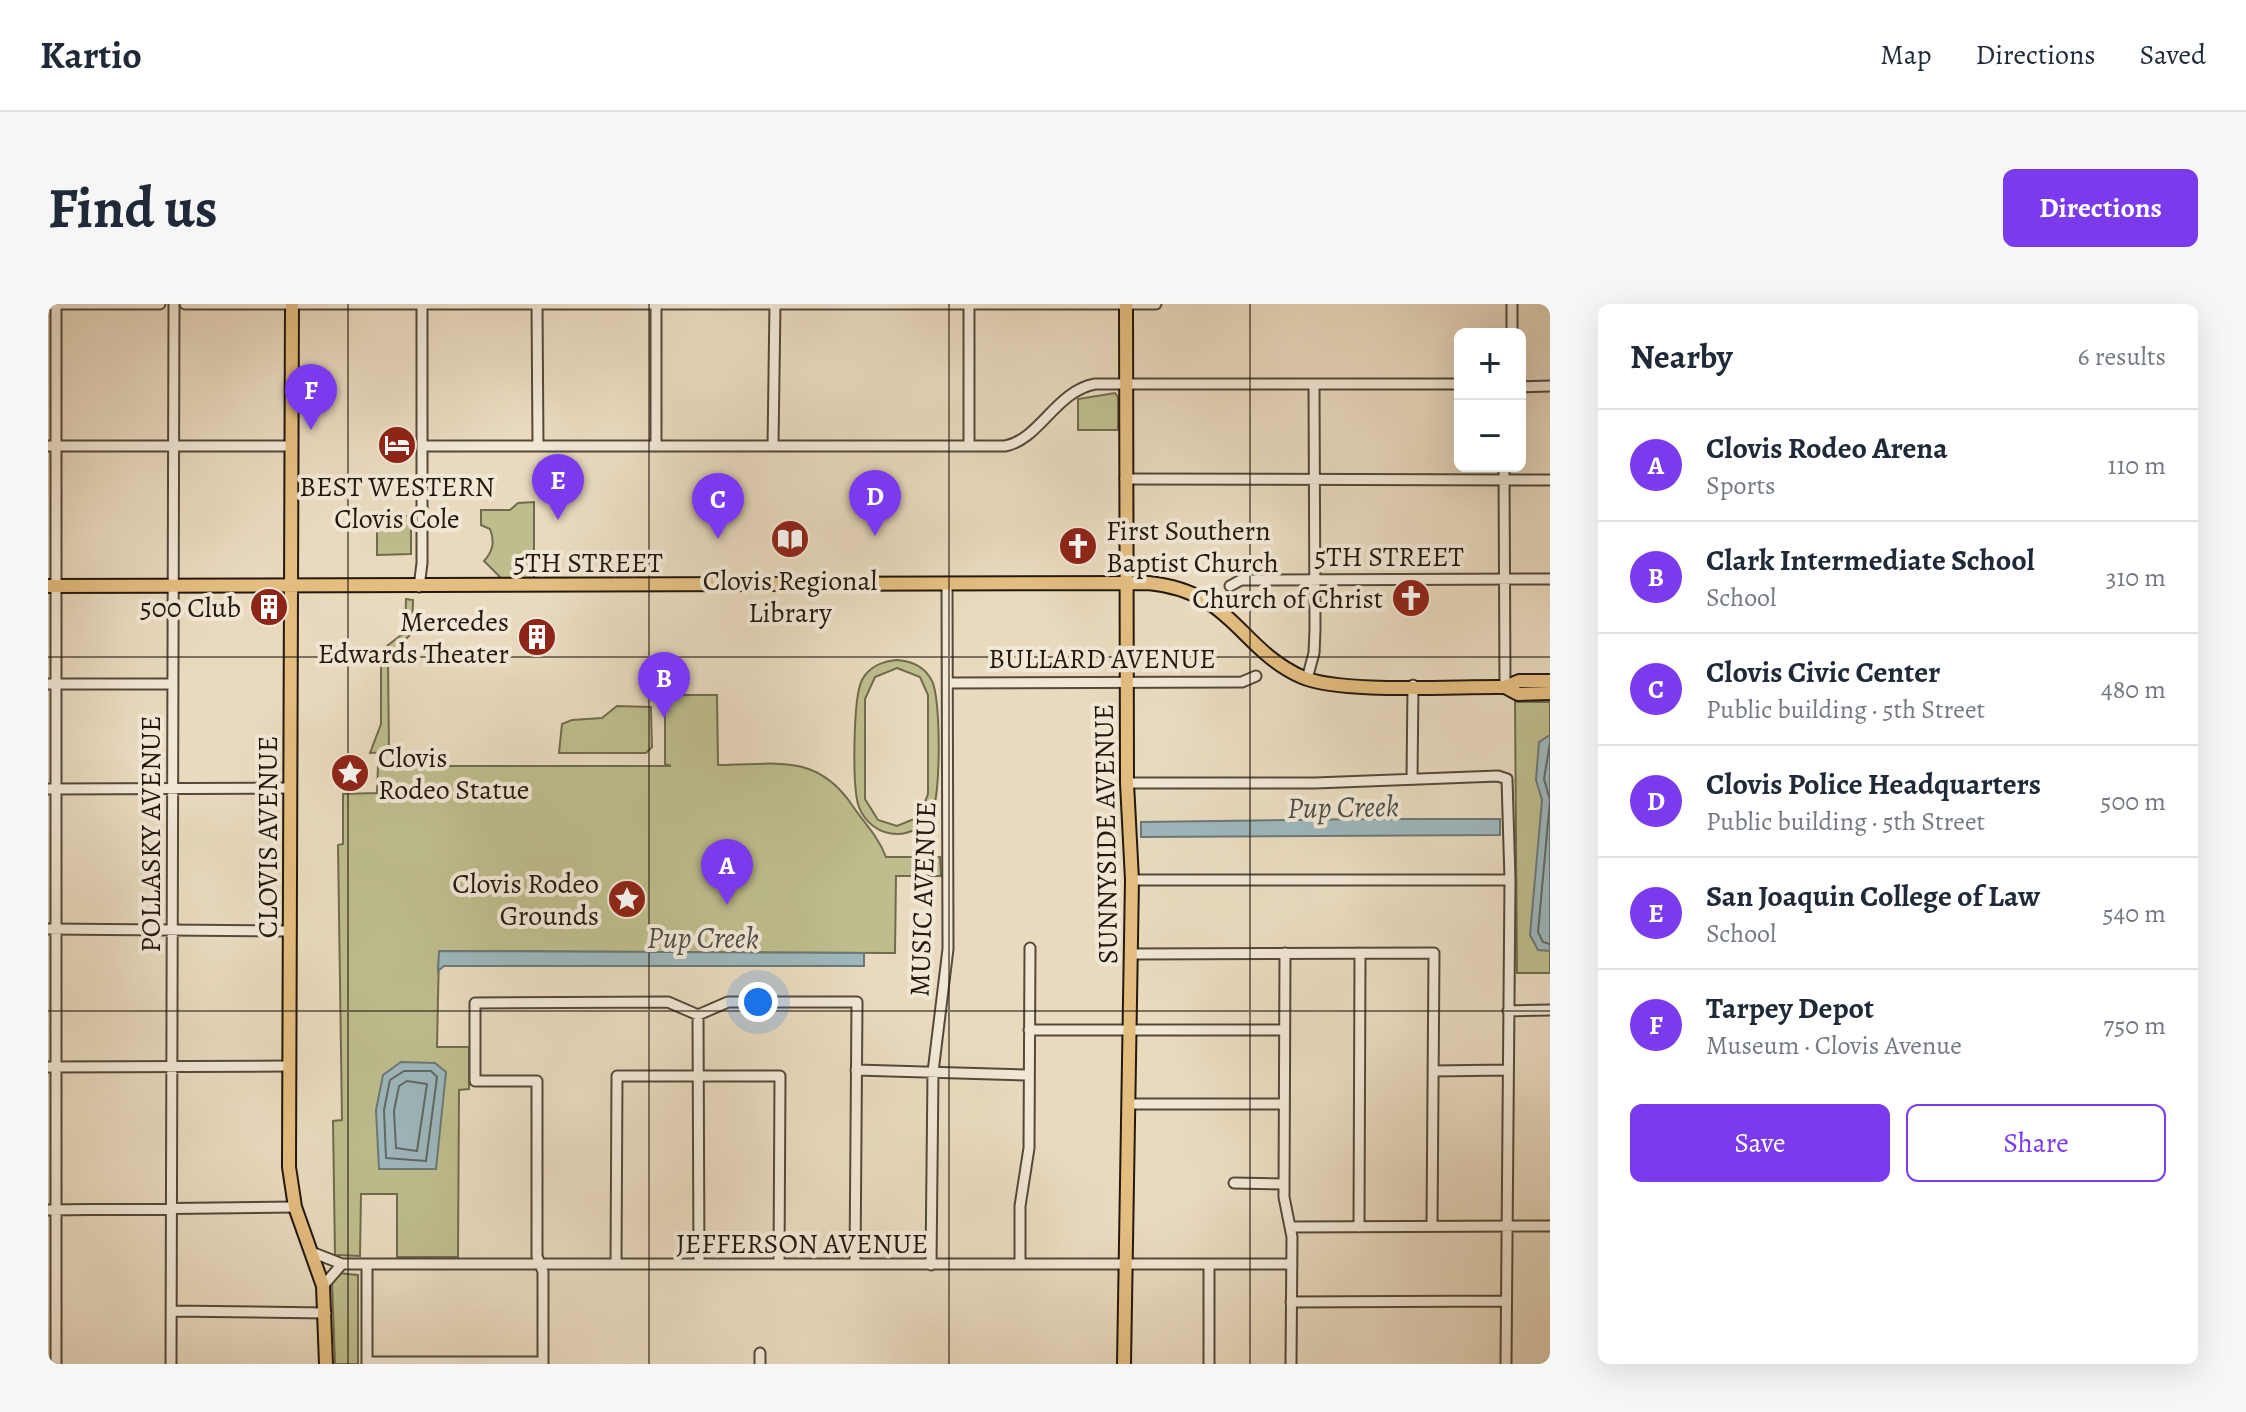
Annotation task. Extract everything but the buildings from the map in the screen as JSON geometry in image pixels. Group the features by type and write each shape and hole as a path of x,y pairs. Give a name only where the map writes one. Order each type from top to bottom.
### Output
{"main road":[{"name":"CLOVIS AVENUE","path":"292,304 289,1167 295,1207 314,1253 323,1286 326,1364"},
{"name":"SUNNYSIDE AVENUE","path":"1124,1364 1132,880 1127,783 1126,305"},
{"name":"5TH STREET","path":"52,586 1128,582"},
{"name":"BULLARD AVENUE","path":"1128,582 1164,584 1197,595 1234,621 1276,661 1307,679 1342,685 1505,687 1519,681 1550,681"},
{"name":"BULLARD AVENUE","path":"1505,687 1518,694 1550,693"}],"street":[{"path":"48,304 1156,304"},
{"path":"56,304 52,446 52,1210 56,1364"},
{"name":"POLLASKY AVENUE","path":"171,1364 174,304"},
{"path":"537,304 538,446"},
{"path":"773,446 775,304"},
{"path":"1512,304 1512,328"},
{"path":"419,587 422,305"},
{"path":"656,305 656,446"},
{"path":"969,305 969,446"},
{"path":"422,446 969,446 1016,443 1074,391 1095,384 1454,384"},
{"path":"1307,679 1314,653 1314,384"},
{"path":"1526,387 1550,386"},
{"path":"52,446 292,446"},
{"path":"1504,472 1505,687"},
{"path":"1125,479 1550,480"},
{"name":"5TH STREET","path":"1230,586 1241,580 1550,579"},
{"name":"MUSIC AVENUE","path":"931,1265 933,1072 948,949 947,583"},
{"name":"BULLARD AVENUE","path":"948,683 1242,682 1256,676"},
{"path":"52,684 173,684"},
{"path":"1412,779 1413,685"},
{"path":"1127,783 1498,776 1507,779 1510,880 1506,1364"},
{"path":"52,789 291,788"},
{"path":"1132,880 1510,880"},
{"path":"52,929 290,931"},
{"path":"1020,1264 1020,1206 1029,1148 1030,948"},
{"path":"1285,953 1284,1184 1291,1227 1291,1364"},
{"path":"1359,1227 1360,953"},
{"path":"1131,954 1434,953 1432,1226"},
{"path":"367,1264 367,1363 543,1363 543,1272 537,1256 537,1081 475,1081 475,1003 668,1002 698,1015 728,1002 857,1002 855,1264"},
{"path":"1508,1011 1550,1010"},
{"path":"698,1015 699,1264"},
{"path":"1029,1030 1284,1030"},
{"path":"52,1067 290,1066"},
{"path":"856,1070 1028,1075"},
{"path":"1433,1071 1507,1070"},
{"path":"616,1264 617,1076 780,1076 779,1264"},
{"path":"1128,1104 1284,1104"},
{"path":"1234,1183 1284,1184"},
{"path":"52,1210 295,1207"},
{"path":"1291,1227 1550,1226"},
{"name":"JEFFERSON AVENUE","path":"314,1253 342,1264 1292,1264"},
{"path":"323,1286 342,1264"},
{"path":"1209,1265 1209,1364"},
{"path":"1291,1302 1506,1301"},
{"path":"171,1311 326,1313"},
{"path":"760,1353 760,1364"}],"shaded area":[{"path":"1115,393 1118,397 1118,430 1078,430 1078,399"},
{"path":"534,502 534,578 501,578 484,561 493,542 490,529 481,525 481,510 510,510 518,503"},
{"path":"377,516 411,516 411,554 377,555"},
{"path":"406,599 413,600 412,633 388,657 389,752 370,753 381,724 381,655 383,649 405,632"},
{"path":"897,660 922,668 932,681 937,706 938,768 932,813 917,828 897,834 879,830 862,813 857,797 854,763 855,723 862,680 872,668","holes":["897,668 920,677 928,695 928,794 919,817 897,826 878,820 865,799 865,699 875,677"]},
{"name":"Clovis Rodeo Grounds","path":"665,695 717,695 718,765 793,765 824,776 852,805 886,857 940,857 941,876 896,876 895,953 439,951 437,1047 469,1047 469,1089 459,1090 458,1257 397,1257 397,1194 361,1194 360,1256 335,1255 333,1121 342,1120 338,845 343,844 343,794 377,793 378,766 671,766 665,764"},
{"path":"1515,702 1550,702 1550,973 1517,973"},
{"path":"617,706 651,707 652,747 646,753 559,753 562,724 572,720 602,718"},
{"path":"337,1273 358,1275 358,1364 335,1364 332,1282"}],"water":[{"path":"1550,735 1550,951 1538,950 1530,935 1542,800 1536,780 1539,742"},
{"path":"1500,819 1500,835 1141,837 1141,822"},
{"path":"439,951 864,953 864,966 444,966 438,971"},
{"path":"401,1062 435,1063 446,1072 436,1169 379,1169 376,1110 383,1075"}],"place":[{"name":"Tarpey Depot","path":"311,430"},
{"name":"BEST WESTERN Clovis Cole","path":"397,445"},
{"name":"San Joaquin College of Law","path":"558,520"},
{"name":"Clovis Police Headquarters","path":"875,536"},
{"name":"Clovis Civic Center","path":"718,539"},
{"name":"Clovis Regional Library","path":"790,539"},
{"name":"First Southern Baptist Church","path":"1078,546"},
{"name":"Church of Christ","path":"1411,598"},
{"name":"500 Club","path":"269,607"},
{"name":"Mercedes Edwards Theater","path":"537,637"},
{"name":"Clark Intermediate School","path":"664,718"},
{"name":"Clovis Rodeo Statue","path":"350,773"},
{"name":"Clovis Rodeo Grounds","path":"627,899"},
{"name":"Clovis Rodeo Arena","path":"727,905"}],"water label":[{"name":"Pup Creek","path":"1343,807"},
{"name":"Pup Creek","path":"703,938"}]}
